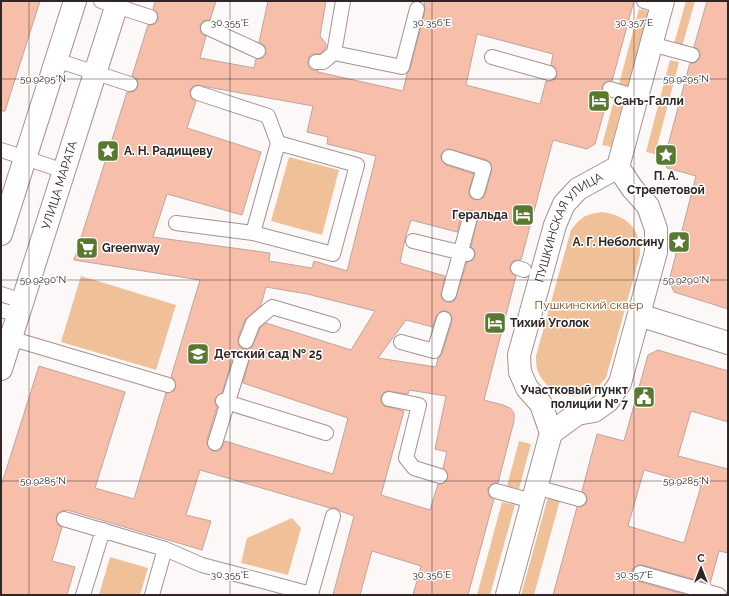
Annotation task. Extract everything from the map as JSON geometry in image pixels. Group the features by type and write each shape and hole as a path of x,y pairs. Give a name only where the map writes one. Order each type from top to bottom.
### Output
{"street":[{"path":"1,234 75,1"},
{"name":"УЛИЦА МАРАТА","path":"1,369 6,337 14,309 64,171 95,72 111,3"},
{"name":"ПУШКИНСКАЯ УЛИЦА","path":"618,167 632,188 648,206 656,228 656,252 620,383 608,401 594,411 577,414 551,433 541,404 527,388 522,377 520,372 519,355 555,225 564,204 578,189 618,167 651,44 656,3"},
{"path":"596,178 632,188"},
{"path":"639,315 728,343"},
{"path":"541,404 577,414"},
{"path":"507,595 551,433"}],"lane":[{"path":"316,62 322,62 334,53 343,1"},
{"path":"111,3 150,17"},
{"path":"334,53 402,67 417,9"},
{"path":"208,28 258,51"},
{"path":"651,44 692,55"},
{"path":"492,57 549,73"},
{"path":"56,60 130,84"},
{"path":"610,89 637,97"},
{"path":"198,93 268,116 278,143 253,233"},
{"path":"176,223 253,233 333,254 357,165 278,143"},
{"path":"1,150 64,171"},
{"path":"449,157 484,168 477,192"},
{"path":"449,294 464,254 470,218"},
{"path":"412,241 464,254"},
{"path":"1,294 14,309"},
{"path":"246,341 253,323 272,307 333,325"},
{"path":"401,342 434,351 444,319"},
{"path":"6,337 168,385"},
{"path":"215,443 225,402 241,360"},
{"path":"389,399 419,405 406,458 414,468 440,476"},
{"path":"225,402 326,433"},
{"path":"496,491 579,500"},
{"path":"64,519 165,548 202,565 311,594 333,516"},
{"path":"83,595 103,530"},
{"path":"152,595 165,548"},
{"path":"640,573 718,595"}],"green space":[{"path":"686,1 695,1 682,47 674,44"},
{"path":"639,9 648,11 628,87 619,84"},
{"path":"670,60 679,62 655,154 646,152"},
{"path":"614,100 623,102 611,147 602,145"},
{"path":"289,157 339,170 322,235 271,221"},
{"name":"Пушкинский сквер","path":"602,212 619,217 631,225 638,238 640,255 606,378 596,388 587,393 578,396 570,396 553,390 546,384 537,369 536,356 571,230 585,216"},
{"path":"81,276 176,305 156,370 61,342"},
{"path":"519,441 531,444 519,489 507,486"},
{"path":"548,497 560,500 534,595 521,595"},
{"path":"502,502 515,505 490,595 477,595"},
{"path":"292,518 301,528 288,575 241,563 247,538"},
{"path":"110,557 148,568 140,595 99,595"}],"building":[{"path":"1,1 40,1 5,111 1,111"},
{"path":"155,1 216,1 210,20 203,21 200,25 201,33 206,36 200,58 254,68 256,59 263,58 266,54 265,46 259,42 268,1 326,1 320,36 326,44 326,48 320,54 312,54 309,57 309,67 312,70 318,70 318,72 403,91 425,11 424,1 634,1 612,81 604,83 602,87 604,95 608,97 595,144 587,149 553,140 521,260 513,261 510,266 511,273 516,276 484,400 510,408 514,413 514,421 498,483 494,483 488,488 490,497 494,499 468,595 413,595 421,566 372,551 360,595 333,595 354,516 336,508 330,508 200,470 186,515 211,521 202,550 67,510 62,511 58,513 56,517 58,525 62,527 52,561 75,567 67,595 1,595 1,486 39,366 125,392 95,488 134,499 166,393 174,391 176,387 174,379 171,377 200,280 74,260 127,92 135,91 138,86 137,79 132,76 148,25 155,24 158,19 157,12 153,9","holes":["477,34 553,54 551,65 555,67 557,75 555,79 546,81 540,104 466,85","196,85 313,106 307,132 328,137 327,144 376,156 347,271 314,261 312,268 269,261 270,253 153,237 167,194 242,215 261,152 187,128 196,101 191,98 190,91 192,87","448,149 487,160 490,163 492,170 483,198 475,200 471,198 469,194 474,174 446,165 441,158 441,154","468,210 476,212 478,216 471,247 475,251 475,256 473,260 467,262 455,300 452,302 447,302 443,300 441,296 445,276 400,263 411,220 457,232 462,215","266,287 307,294 375,311 351,350 266,323 260,328 252,347 243,349 239,346 238,338 245,320 261,305","442,311 450,313 452,321 442,354 438,358 436,367 378,358 406,320 433,327 436,316","240,352 247,354 249,359 243,383 348,418 333,474 225,441 221,449 217,451 212,451 209,448 207,440 217,407 215,398 222,393 233,357","409,390 446,396 435,449 447,452 443,468 446,471 448,478 442,484 438,484 430,510 381,495 404,411 384,406 381,402 381,397 383,393 387,391 408,394"]},
{"path":"707,1 728,1 728,309 674,292 669,281 696,176 667,168 664,160 690,63 695,63 700,58 700,52 694,47"},
{"path":"658,350 728,371 728,422 691,411 678,456 728,469 728,553 719,551 710,584 642,565 638,565 632,570 632,575 637,581 687,595 553,595 577,507 585,505 587,501 587,497 582,491 597,434 624,441 648,355","holes":["644,470 701,486 684,543 628,526"]}],"place":[{"name":"Санъ-Галли","path":"599,101"},
{"name":"А. Н. Радищеву","path":"108,151"},
{"name":"П. А. Стрепетовой","path":"666,155"},
{"name":"Геральда","path":"523,215"},
{"name":"А. Г. Неболсину","path":"679,242"},
{"name":"Greenway","path":"87,248"},
{"name":"Тихий Уголок","path":"495,323"},
{"name":"Детский сад № 25","path":"198,354"},
{"name":"Участковый пункт полиции № 7","path":"644,397"}]}
